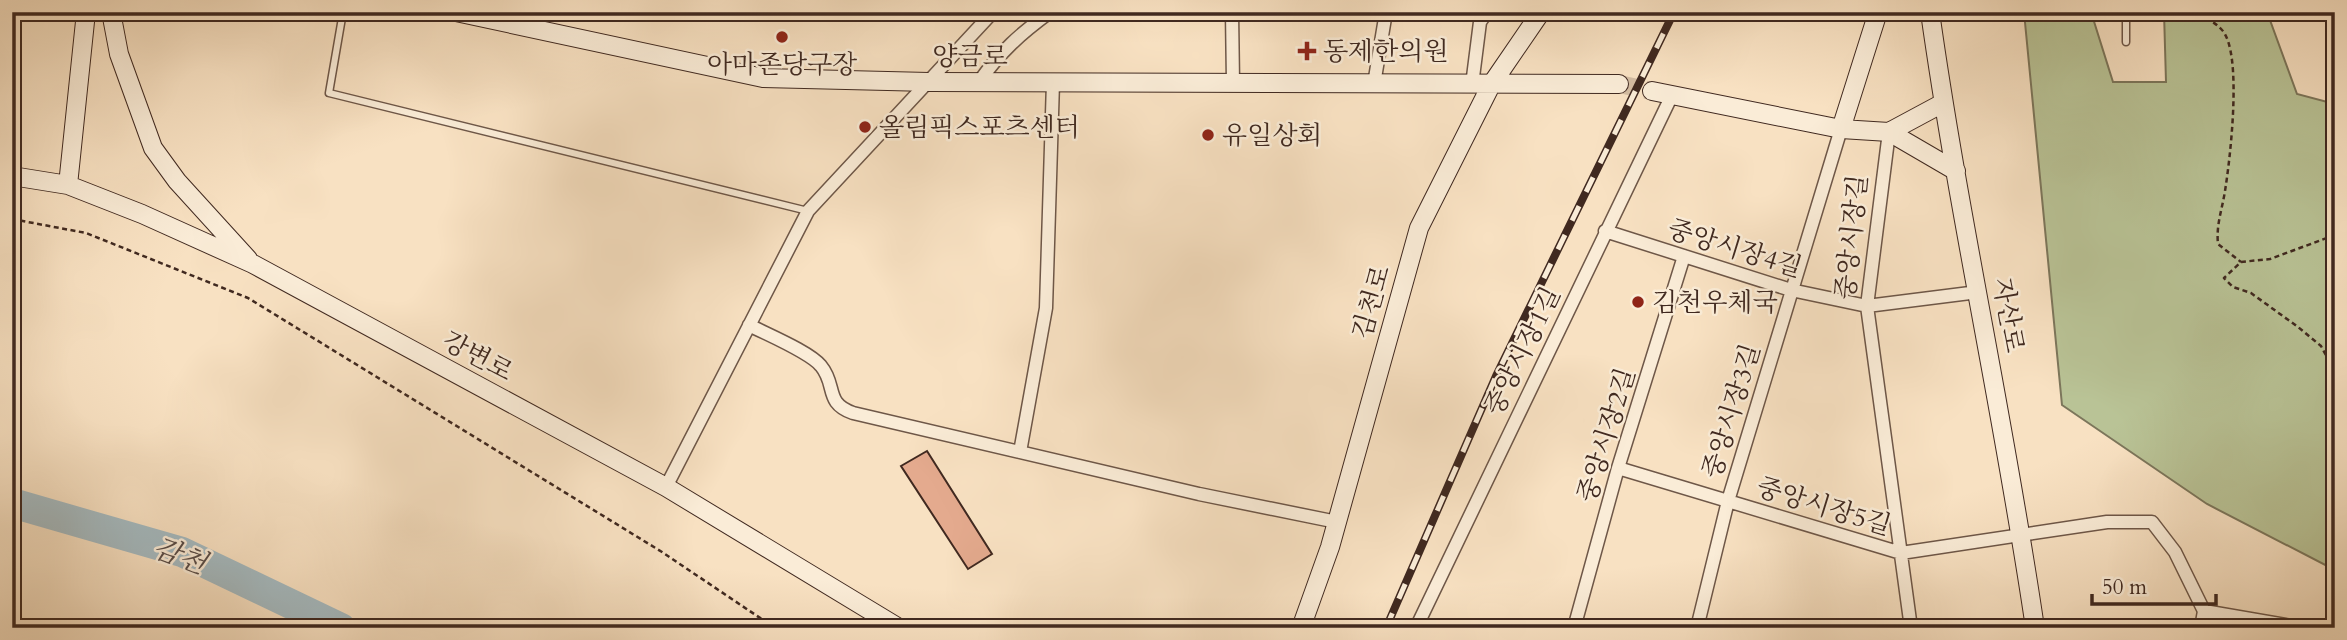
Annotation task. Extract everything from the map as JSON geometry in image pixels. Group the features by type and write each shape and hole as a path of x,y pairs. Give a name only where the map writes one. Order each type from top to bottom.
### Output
{"street":[{"path":"68,185 86,12"},
{"path":"111,12 119,54 153,148 177,181 253,264"},
{"name":"양금로","path":"456,12 763,78 929,82 1491,85"},
{"path":"666,487 807,211 993,12"},
{"path":"979,82 996,57 1050,12"},
{"path":"1232,12 1233,83"},
{"path":"1374,84 1386,12"},
{"path":"1472,85 1480,22 1487,12"},
{"name":"김천로","path":"1301,628 1337,522 1419,228 1491,85 1541,12"},
{"path":"1841,129 1878,12"},
{"name":"자산로","path":"1930,12 1943,103 2022,534 2035,628"},
{"path":"1020,452 1046,308 1053,82"},
{"path":"1491,85 1619,84"},
{"path":"1651,91 1841,129 1889,132 1956,171"},
{"name":"중앙시장1길","path":"1416,628 1672,95"},
{"path":"1889,132 1943,103"},
{"name":"중앙시장3길","path":"1697,628 1728,502 1841,129"},
{"name":"중앙시장길","path":"1889,132 1867,306 1911,628"},
{"name":"강변로","path":"12,176 68,185 142,214 253,264 666,487 899,628"},
{"name":"중앙시장4길","path":"1605,231 1791,290 1867,306 1978,292"},
{"name":"중앙시장2길","path":"1574,628 1618,468 1684,256"},
{"path":"749,325 820,364 827,376 833,400 841,409 1199,494 1337,522"},
{"name":"중앙시장5길","path":"1618,468 1901,553 2108,522 2152,523 2175,552 2204,611"},
{"path":"2201,628 2204,611 2303,628"}],"lane":[{"path":"343,12 329,93 807,211"},
{"path":"2120,12 2126,20 2126,42"}],"path":[{"path":"2190,12 2206,17 2224,32 2230,53 2234,96 2232,124 2225,191 2216,229 2218,244 2241,262"},
{"path":"12,219 86,233 248,299 662,552 775,628"},
{"path":"2335,235 2270,258 2241,262 2224,278 2233,287 2251,293 2321,346 2335,372"}],"green space":[{"path":"2024,12 2091,12 2113,82 2166,82 2164,12 2267,12 2297,94 2335,104 2335,570 2207,504 2062,405"}],"building":[{"path":"927,451 992,554 968,569 901,466"}],"waterway":[{"name":"감천","path":"12,503 182,552 341,628"}],"tunnel":[{"path":"1619,84 1652,91"}],"railway":[{"path":"1386,628 1496,376 1674,12"}],"place":[{"name":"아마존당구장","path":"782,37"},
{"name":"동제한의원","path":"1307,51"},
{"name":"올림픽스포츠센터","path":"865,127"},
{"name":"유일상회","path":"1208,135"},
{"name":"김천우체국","path":"1638,302"}]}
